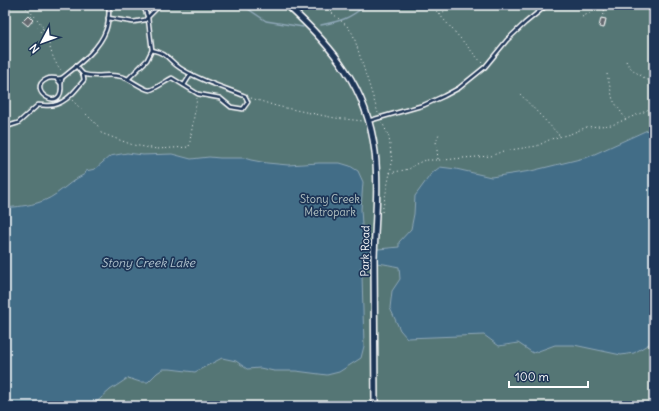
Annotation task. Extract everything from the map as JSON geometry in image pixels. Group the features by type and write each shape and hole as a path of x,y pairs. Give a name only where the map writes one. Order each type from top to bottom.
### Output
{"street":[{"name":"Park Road","path":"287,5 313,29 350,76 368,121 374,151 376,174 374,247 375,406"}],"lane":[{"path":"62,78 61,91 57,97 51,99 42,94 40,87 43,81 49,78 62,78 90,54 103,38 107,28 109,5"},
{"path":"128,78 147,60 152,50 148,18 143,5"},
{"path":"108,18 133,22 145,20 160,5"},
{"path":"368,121 424,105 459,88 485,66 507,40 525,23 547,5"},
{"path":"83,74 99,77 110,74 128,78 143,89 149,90 172,78 198,94 220,98 231,107 243,109 248,102 245,96 206,82 179,68 168,56 152,50"},
{"path":"76,66 83,74 84,80"},
{"path":"184,85 191,74"},
{"path":"5,127 18,123 38,105 54,105 64,101 76,91 84,80 90,76"},
{"path":"57,79 61,84"}],"path":[{"path":"23,5 33,14 43,27 55,63 61,70"},
{"path":"323,5 348,26 353,34 379,115"},
{"path":"431,5 485,66"},
{"path":"439,14 454,5"},
{"path":"582,17 605,6 603,19"},
{"path":"30,18 33,14"},
{"path":"37,27 40,25 43,27"},
{"path":"40,32 43,27"},
{"path":"626,61 631,69 648,81 654,88"},
{"path":"607,74 613,100 626,118"},
{"path":"68,97 98,126 101,133 133,145 157,149 189,147 198,94"},
{"path":"520,94 561,136"},
{"path":"245,96 276,106 336,118 368,121"},
{"path":"390,173 406,170 425,160 492,156 503,151 537,146 550,139 587,127 612,125 646,111 654,104"},
{"path":"381,120 389,137 392,163 381,216"},
{"path":"438,160 436,141 440,134"}],"green space":[{"name":"Stony Creek Metropark","path":"5,5 654,5 654,406 5,406"}],"water":[{"name":"Stony Creek Lake","path":"654,127 654,341 634,353 621,355 574,345 555,345 533,353 518,343 499,346 484,335 407,338 400,330 390,308 392,291 400,279 399,267 374,263 360,268 362,275 364,346 361,358 339,372 327,375 296,371 274,371 260,368 247,369 236,361 222,358 195,372 163,369 148,382 140,382 128,378 110,390 92,406 5,406 5,208 18,207 44,201 85,174 86,171 95,169 110,156 127,153 143,155 172,154 191,159 209,157 244,158 267,163 288,165 340,163 350,166 358,171 363,182 361,209 363,241 360,246 368,250 399,247 399,242 411,229 415,196 431,174 440,167 491,177 531,171 588,157"}],"building":[{"path":"28,15 33,20 28,26 22,21"},
{"path":"601,18 606,19 604,28 599,27"}],"waterway":[{"path":"242,5 266,21 303,27"},
{"path":"321,25 345,19 366,5"}]}
